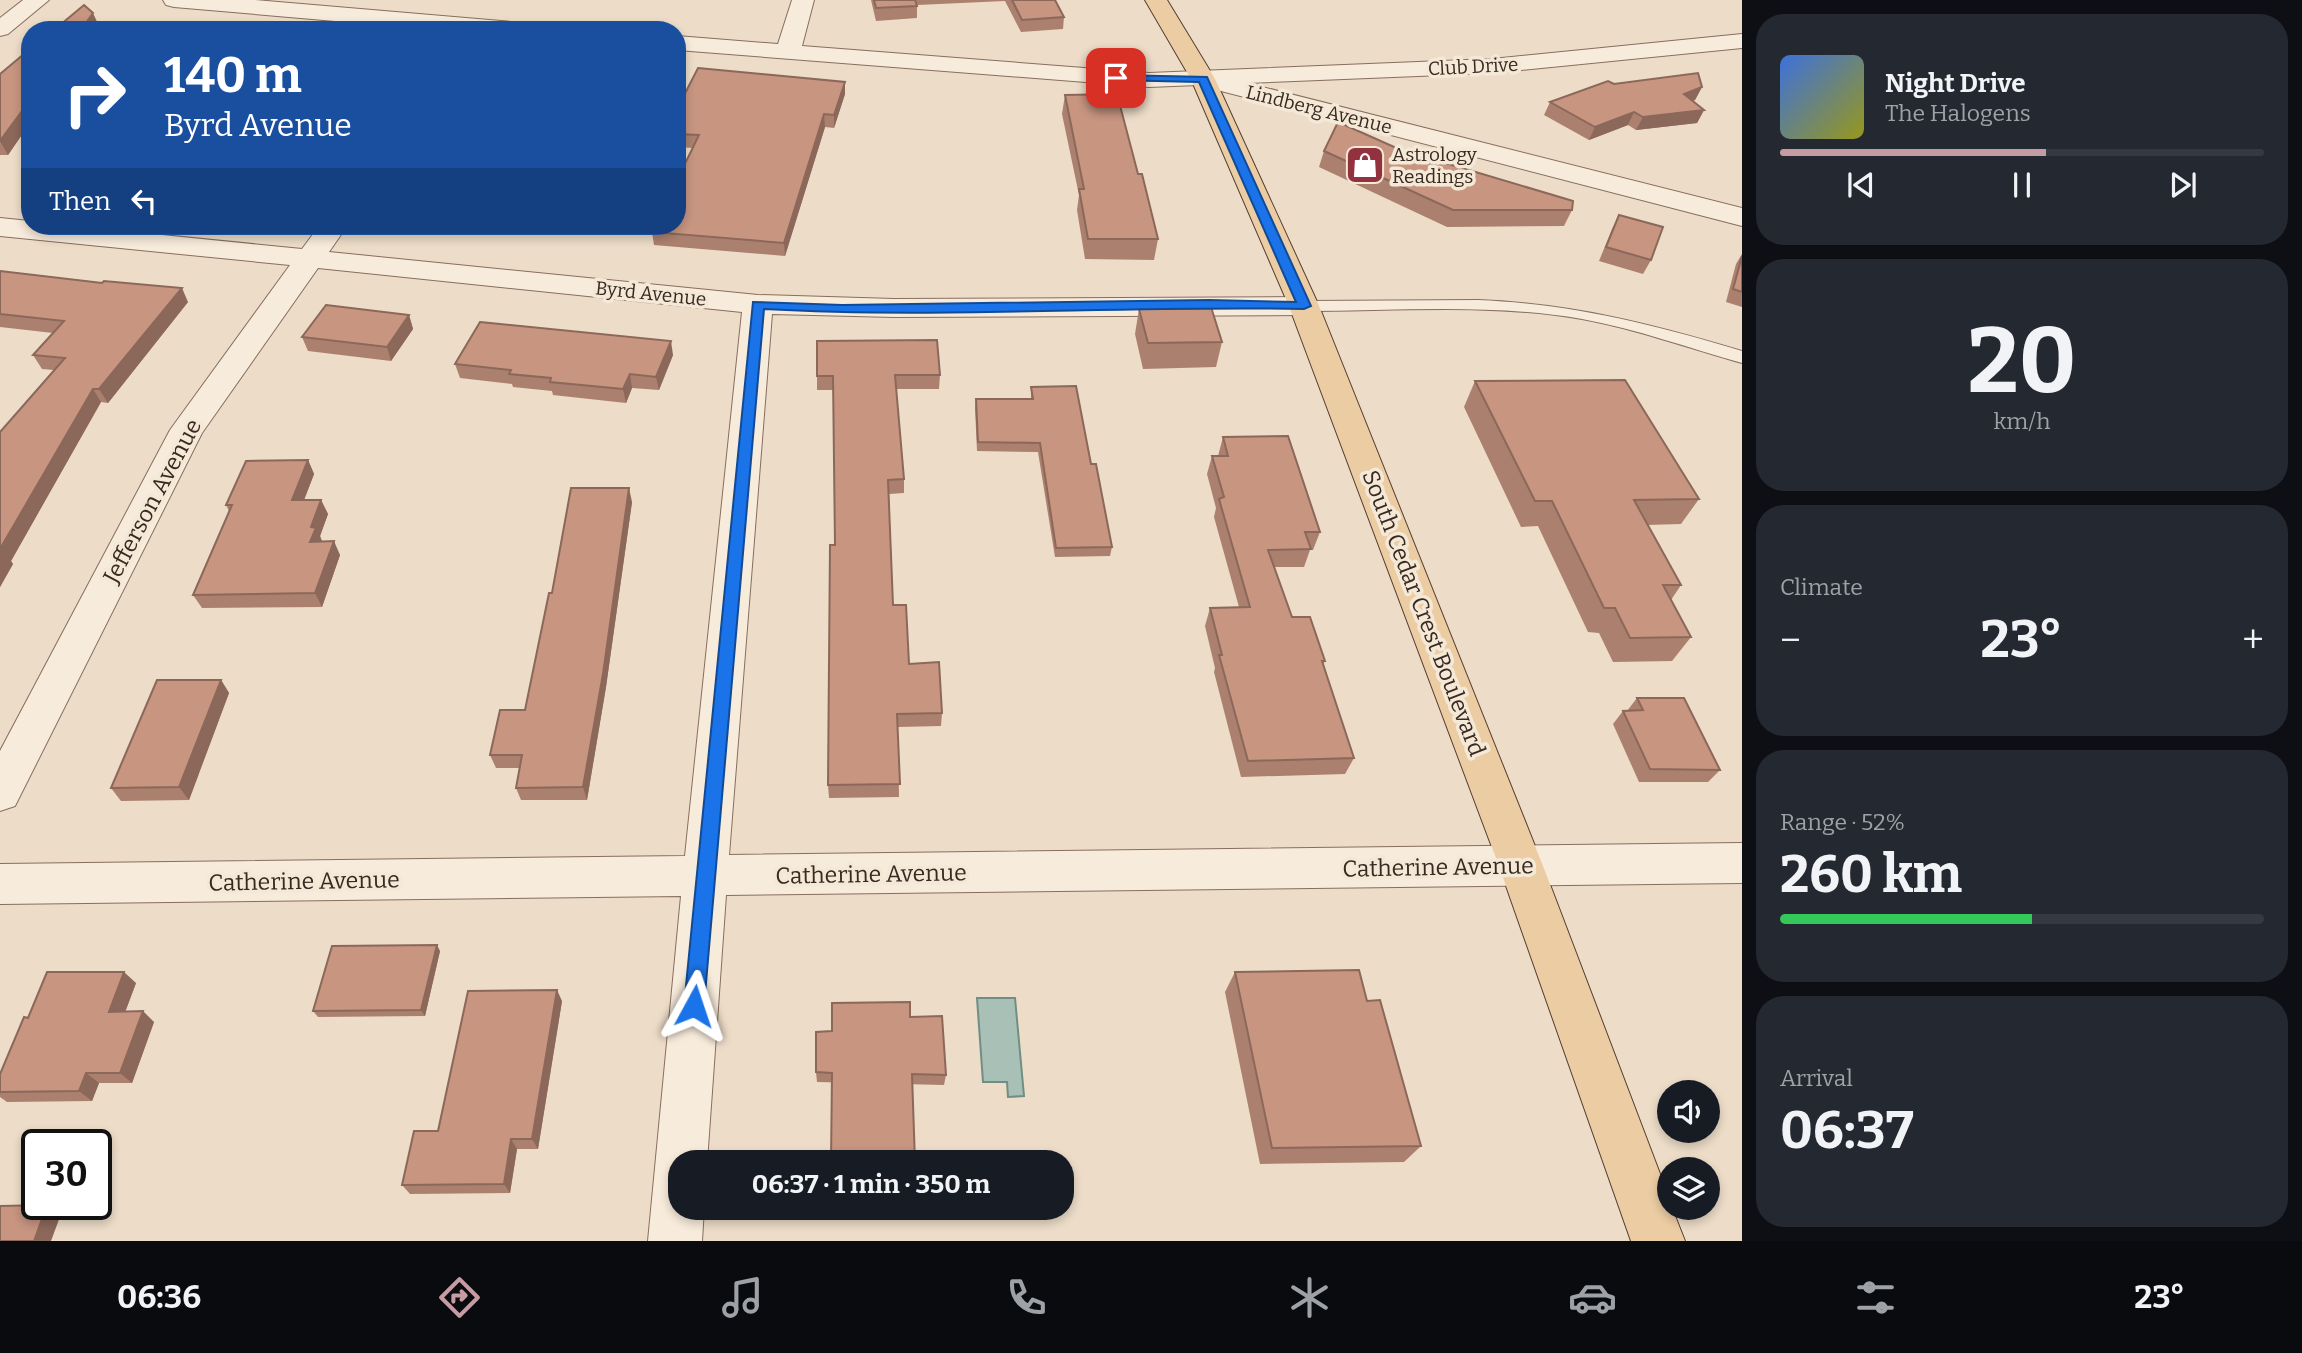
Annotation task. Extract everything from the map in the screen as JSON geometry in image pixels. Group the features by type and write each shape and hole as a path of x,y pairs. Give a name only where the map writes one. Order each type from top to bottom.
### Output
{"main road":[{"name":"South Cedar Crest Boulevard","path":"1156,0 1203,79 1304,306 1521,866 1658,1241"}],"street":[{"path":"0,29 38,0"},
{"path":"174,0 404,21"},
{"path":"482,21 485,0"},
{"path":"788,51 803,0"},
{"name":"Club Drive","path":"1203,79 1492,66 1742,41"},
{"name":"Lindberg Avenue","path":"686,44 1116,78 1203,79 1742,217"},
{"name":"Byrd Avenue","path":"0,227 21,229"},
{"name":"Byrd Avenue","path":"79,235 758,304 842,309 1209,303 1304,306"},
{"name":"Jefferson Avenue","path":"0,793 187,430 326,235"},
{"path":"682,1150 758,304"},
{"name":"Catherine Avenue","path":"0,884 1742,863"},
{"path":"675,1241 677,1220"}],"lane":[{"path":"1304,306 1448,304 1580,314 1632,325 1742,357"}],"shaded area":[{"path":"977,998 1015,998 1024,1096 1008,1097 1007,1082 983,1082"}],"building":[{"path":"874,0 915,0 917,6 876,8"},
{"path":"1012,0 1055,0 1064,17 1022,20"},
{"path":"84,5 93,13 87,21 65,21"},
{"path":"21,56 21,112 0,141 0,74"},
{"path":"698,68 845,82 834,115 824,114 784,243 686,235 686,162 699,135 686,134 686,91"},
{"path":"1698,73 1702,87 1684,94 1704,110 1643,117 1634,112 1595,127 1550,102 1608,81 1614,84"},
{"path":"1117,94 1138,174 1142,174 1158,239 1088,239 1079,189 1084,189 1065,95"},
{"path":"1338,122 1439,167 1442,162 1573,201 1572,210 1453,210 1324,151"},
{"path":"1619,215 1663,227 1651,260 1606,247"},
{"path":"1742,256 1742,292 1733,289"},
{"path":"0,271 102,283 104,281 182,288 99,389 93,389 0,549 0,432 65,358 33,355 64,321 0,314"},
{"path":"326,305 409,315 387,347 302,337"},
{"path":"1211,307 1222,342 1148,343 1139,309"},
{"path":"480,322 671,341 656,377 630,374 623,389 550,382 551,378 509,374 511,370 455,364"},
{"path":"937,340 940,375 895,375 904,479 888,480 893,605 906,605 909,664 939,662 942,713 897,714 900,784 828,785 830,545 835,545 833,376 817,376 817,341"},
{"path":"1625,380 1699,499 1634,500 1681,585 1663,585 1691,637 1630,638 1615,608 1604,608 1552,501 1535,501 1475,381"},
{"path":"1076,386 1091,464 1096,464 1112,547 1056,548 1040,443 978,442 976,399 1033,399 1031,387"},
{"path":"1288,436 1320,532 1305,532 1311,549 1268,550 1292,617 1310,617 1354,758 1248,761 1219,655 1222,655 1210,608 1250,607 1219,499 1224,497 1212,456 1228,456 1223,437"},
{"path":"308,460 292,500 321,500 311,527 316,528 310,542 334,541 315,593 193,595 232,505 226,505 246,461"},
{"path":"571,488 629,488 603,674 583,787 516,788 522,755 490,755 500,710 525,710 549,593 552,593"},
{"path":"157,680 221,680 179,787 111,788"},
{"path":"1637,698 1684,698 1720,770 1650,769 1623,711 1643,710"},
{"path":"437,945 421,1010 313,1011 332,946"},
{"path":"1359,970 1367,1001 1380,1000 1421,1146 1272,1148 1235,972"},
{"path":"47,972 124,972 109,1012 143,1011 120,1073 86,1073 79,1091 0,1092 0,1074"},
{"path":"557,990 532,1139 511,1139 504,1184 402,1185 414,1131 438,1131 468,991"},
{"path":"910,1002 910,1017 942,1016 946,1075 912,1074 915,1150 831,1150 832,1073 816,1072 816,1032 832,1031 832,1003"},
{"path":"0,1206 21,1206 21,1220 42,1220 34,1241 0,1241"}],"place":[{"name":"Astrology Readings","path":"1365,165"}],"route":[{"path":"694,1006 758,304 842,309 1209,303 1304,306 1203,79 1116,78"}]}
